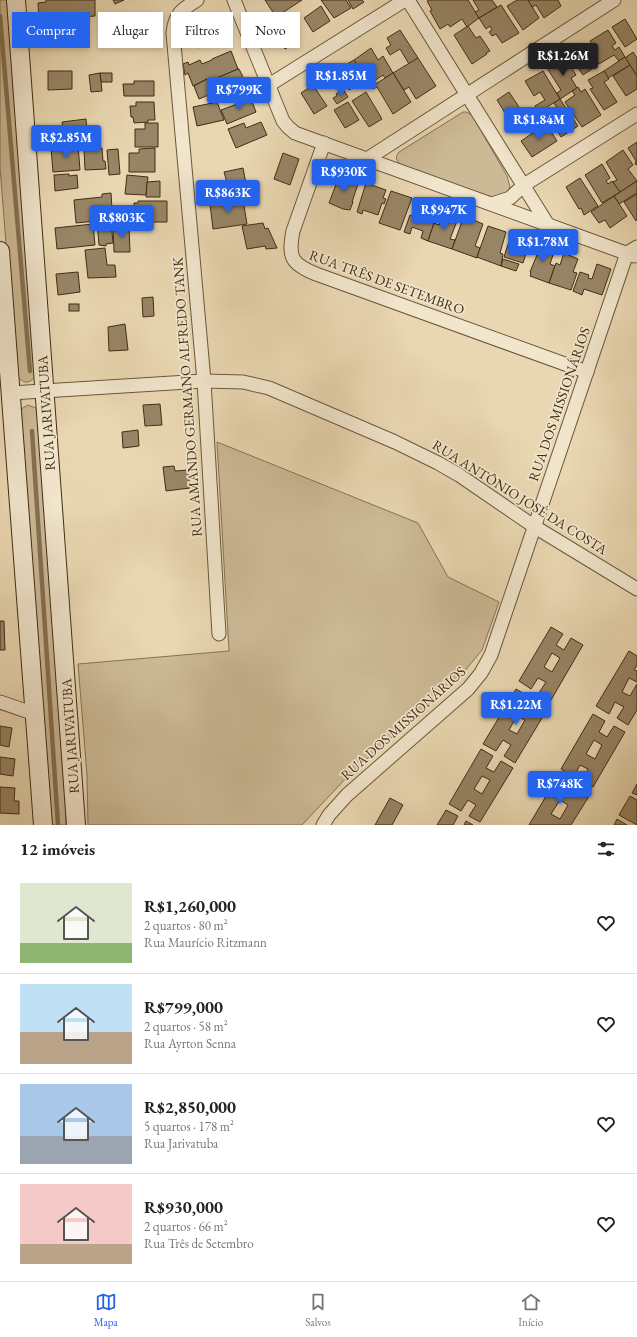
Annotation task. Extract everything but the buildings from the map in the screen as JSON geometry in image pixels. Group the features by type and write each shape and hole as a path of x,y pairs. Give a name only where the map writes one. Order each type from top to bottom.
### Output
{"street":[{"name":"RUA JARIVATUBA","path":"16,0 76,825"},
{"name":"RUA AMANDO GERMANO ALFREDO TANK","path":"197,0 178,13 174,23 173,33 204,381 219,634"},
{"path":"234,0 283,121 288,128 296,133 548,225 634,252"},
{"path":"269,85 406,0 467,94 548,225"},
{"path":"367,159 614,0"},
{"path":"492,204 510,198 524,185 637,114"},
{"name":"RUA TRÊS DE SETEMBRO","path":"324,143 293,231 291,254 296,264 304,270 587,372"},
{"path":"0,251 43,825"},
{"name":"RUA DOS MISSIONÁRIOS","path":"323,825 329,815 347,795 468,689 481,673 491,656 587,372 634,252"},
{"name":"RUA ANTÔNIO JOSÉ DA COSTA","path":"11,393 204,381 242,382 269,388 420,453 459,475 535,527 637,589"},
{"path":"0,702 35,714"}],"shaded area":[{"path":"0,0 8,0 37,374 28,382 22,381 17,375 16,371 0,167"},
{"path":"463,112 472,115 507,176 510,187 507,194 494,198 403,166 397,160 399,152"},
{"path":"28,405 36,408 38,412 65,789 66,825 50,825 21,409"},
{"path":"217,442 418,523 448,577 499,602 482,650 458,679 350,774 302,825 88,825 87,775 78,664 229,651"}],"waterway":[{"path":"0,16 30,371"},
{"path":"32,431 58,825"}]}
